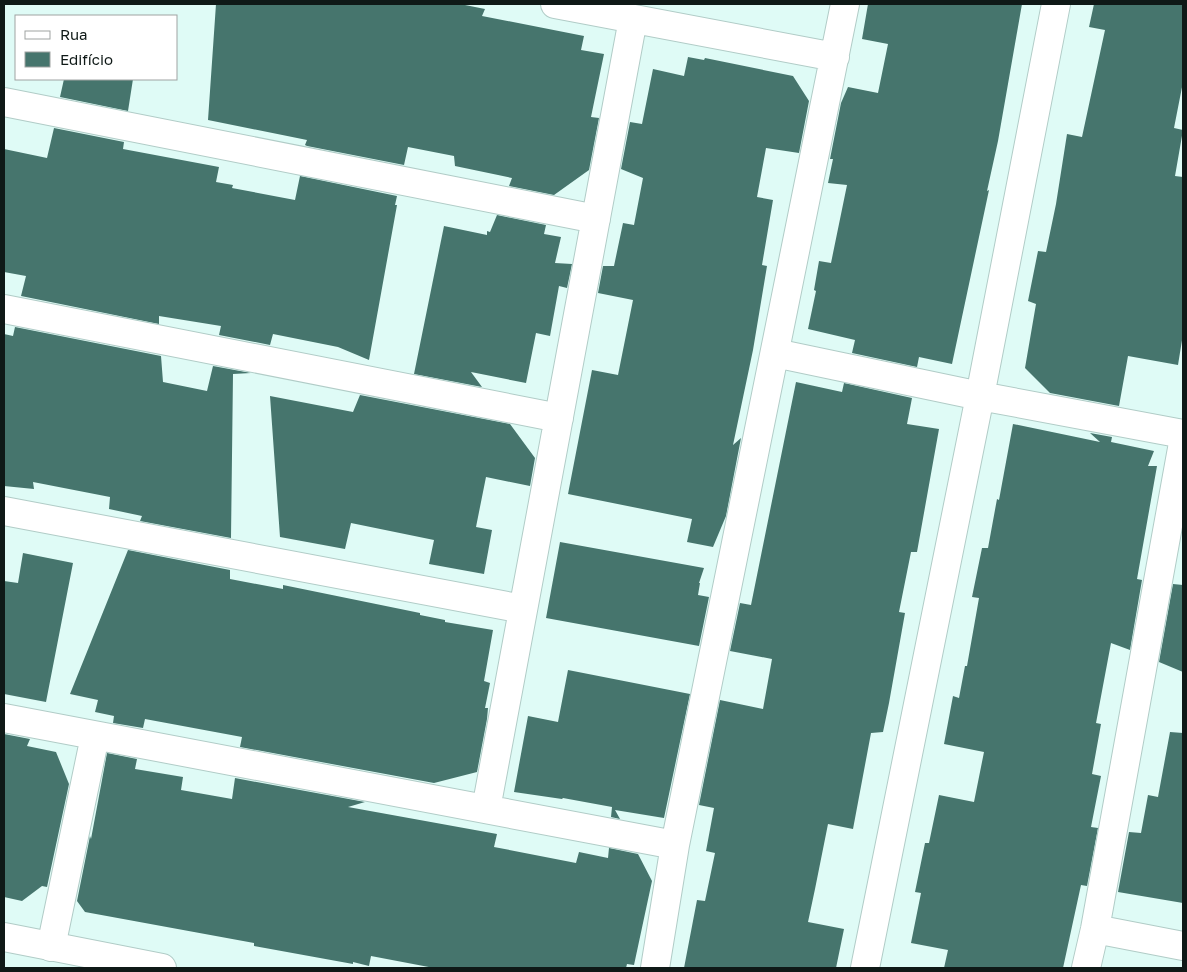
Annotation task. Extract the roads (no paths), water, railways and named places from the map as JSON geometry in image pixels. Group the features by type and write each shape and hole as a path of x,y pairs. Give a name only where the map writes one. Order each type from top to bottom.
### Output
{"street":[{"path":"555,4 835,57"},
{"path":"655,968 675,845 845,4"},
{"path":"865,968 980,396 1056,4"},
{"path":"486,809 633,18"},
{"path":"4,102 596,219"},
{"path":"4,309 559,418"},
{"path":"775,353 980,396 1183,434"},
{"path":"1086,968 1095,929 1183,443"},
{"path":"4,511 523,609"},
{"path":"4,718 675,845"},
{"path":"51,947 95,736"},
{"path":"1095,929 1183,946"},
{"path":"4,937 162,968"}]}
